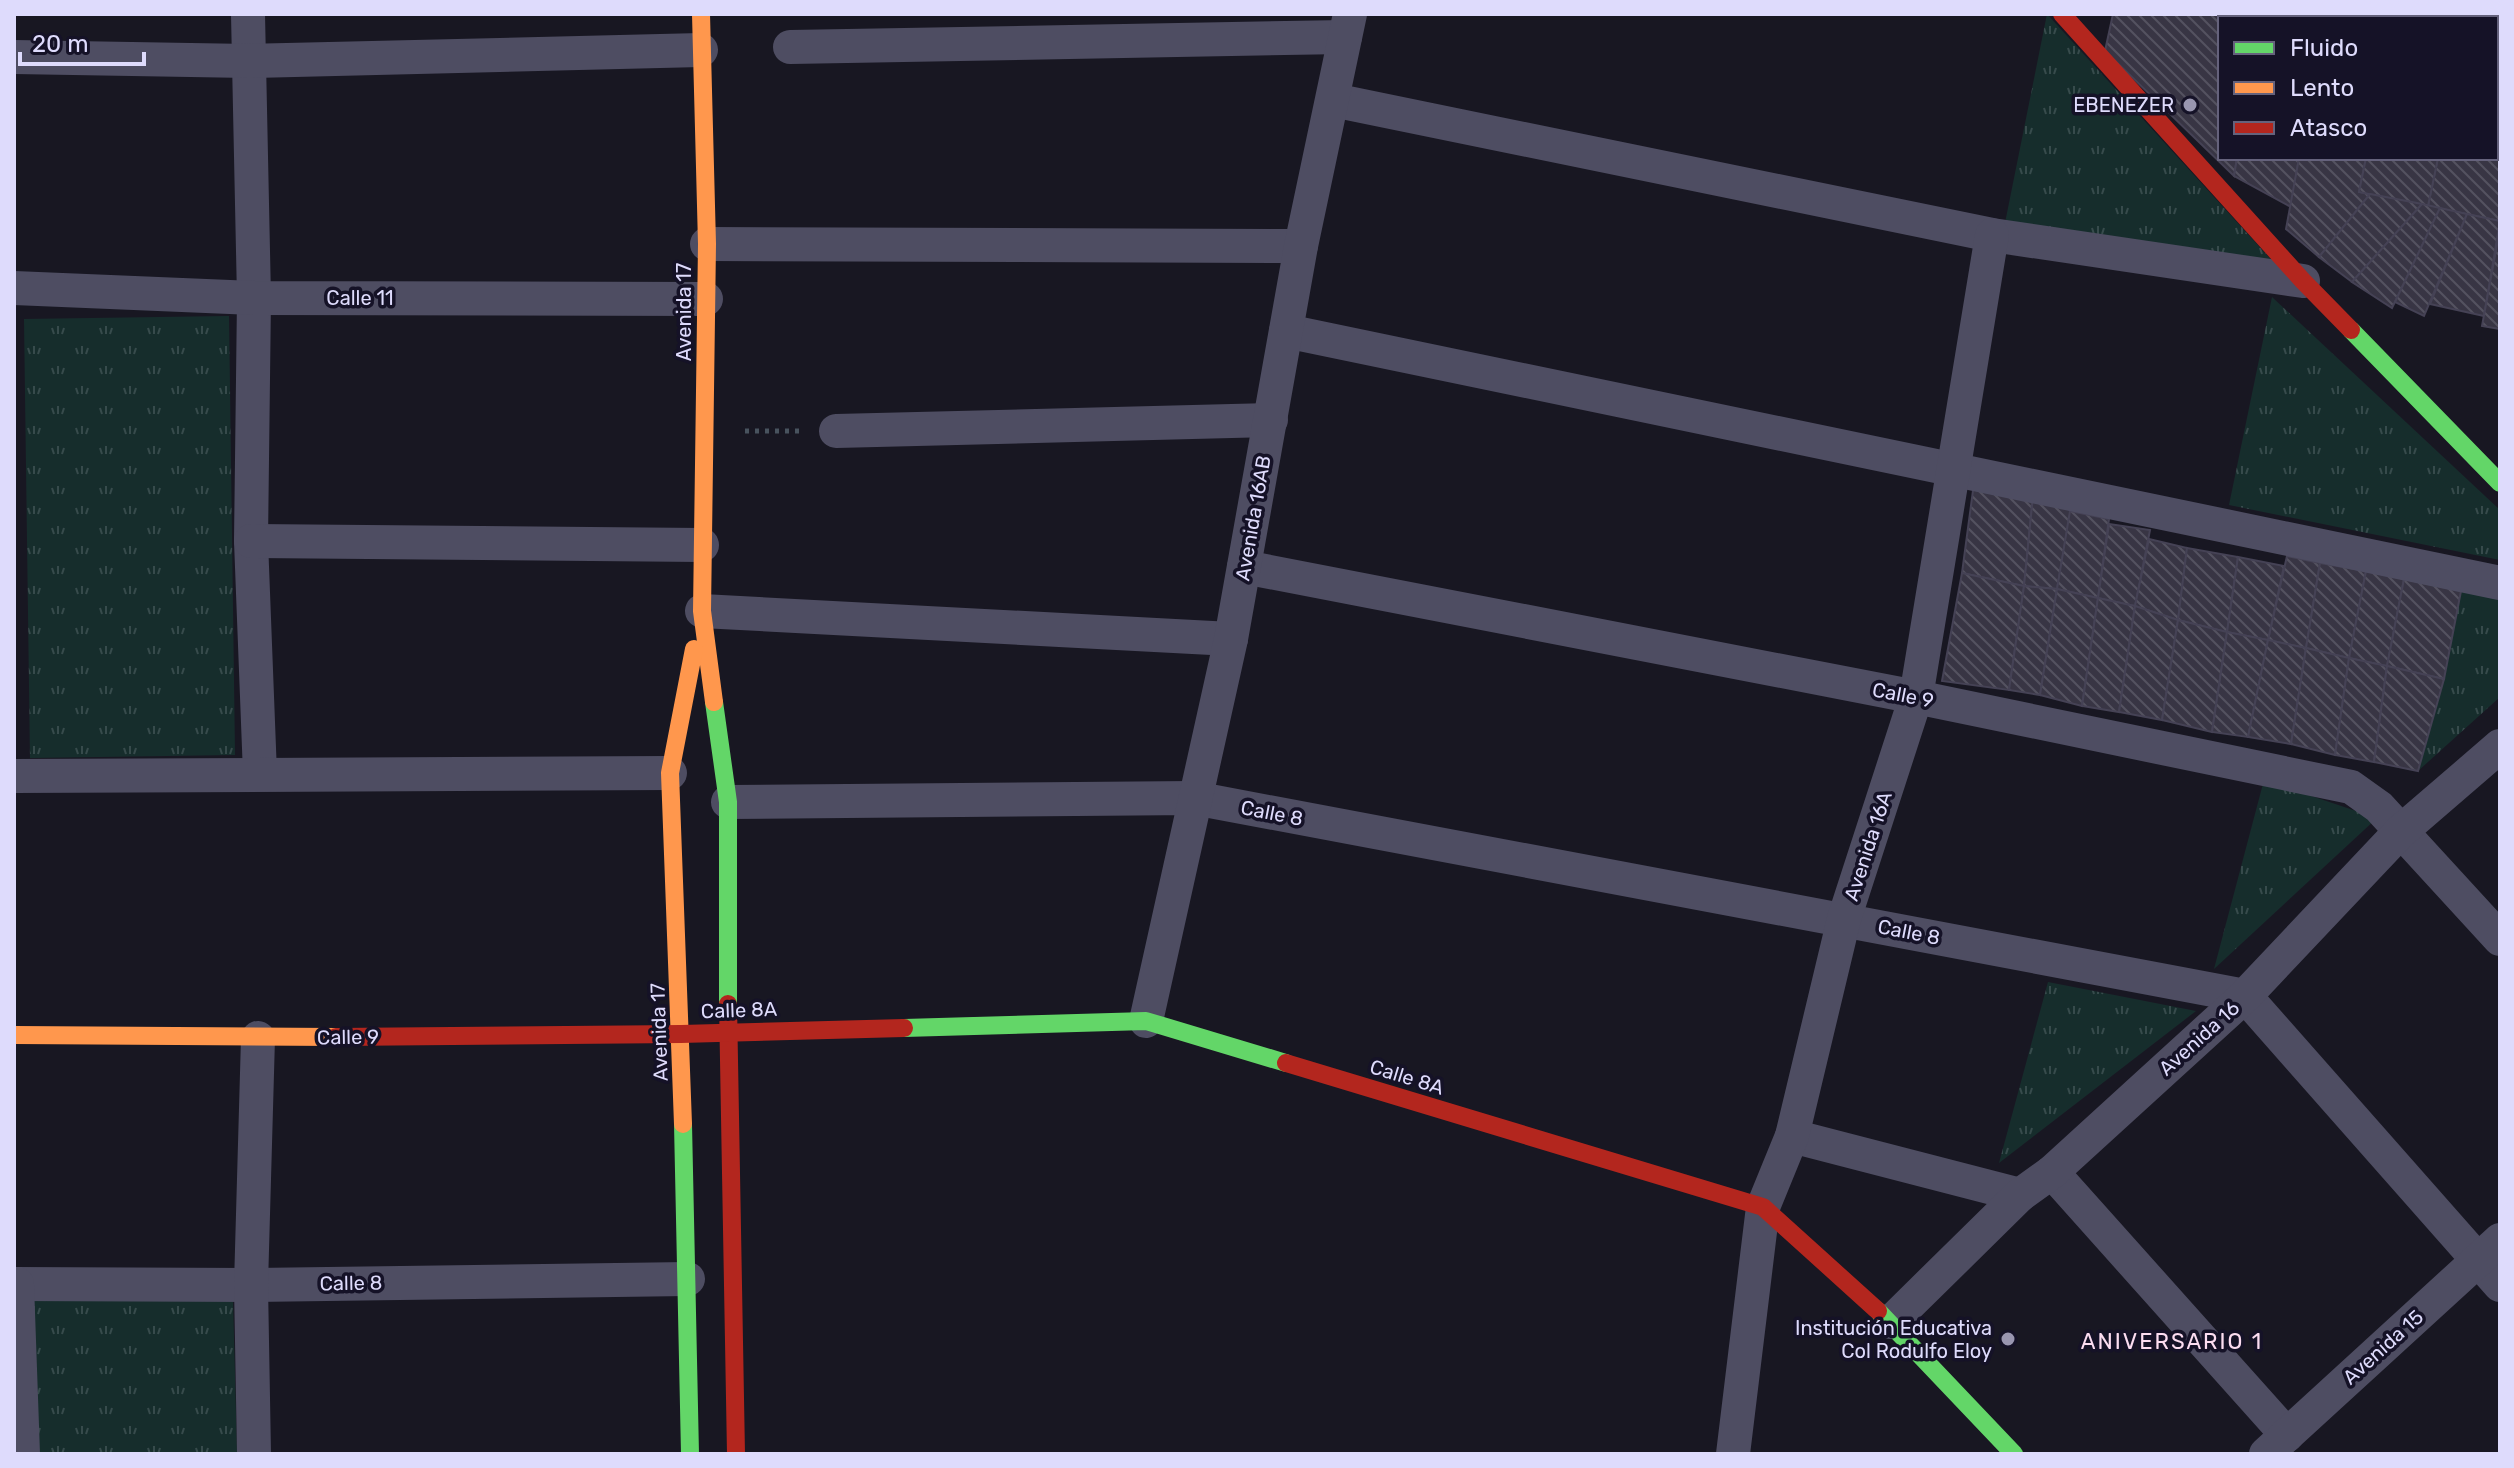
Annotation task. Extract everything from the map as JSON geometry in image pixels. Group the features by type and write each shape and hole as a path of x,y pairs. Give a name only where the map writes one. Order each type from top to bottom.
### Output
{"street":[{"path":"248,14 254,298 251,541 260,774"},
{"name":"Avenida 17","path":"701,14 707,244 702,611 728,802 728,1032 736,1454"},
{"path":"2062,14 2303,281 2500,483"},
{"path":"790,47 1348,25"},
{"name":"Avenida 16AB","path":"1146,1021 1231,639 1301,246 1348,25"},
{"path":"14,57 249,61 701,50"},
{"path":"1333,100 1992,235 2303,281"},
{"name":"Avenida 16A","path":"1733,1454 1763,1207 1792,1136 1844,919 1916,697 1992,235"},
{"path":"707,244 1301,246"},
{"name":"Calle 11","path":"14,288 254,298 706,299"},
{"path":"1286,331 2500,583"},
{"path":"836,431 1271,420"},
{"path":"251,541 702,545"},
{"name":"Calle 9","path":"1244,567 1916,697 2351,787 2379,807 2399,833 2500,939"},
{"path":"702,611 1231,639"},
{"name":"Avenida 17","path":"690,1454 681,1034 670,773 702,611"},
{"name":"Avenida 16","path":"1891,1322 2020,1195 2052,1172 2245,996 2399,833 2500,746"},
{"path":"14,776 670,773"},
{"name":"Calle 8","path":"728,802 1194,798 2245,996"},
{"path":"2245,996 2493,1262"},
{"name":"Calle 8A","path":"681,1034 1146,1021 1763,1207 1891,1322 2014,1454"},
{"name":"Calle 9","path":"14,1035 258,1038 681,1034"},
{"path":"254,1454 251,1285 258,1038"},
{"path":"1792,1136 2020,1195"},
{"path":"2052,1172 2276,1444"},
{"name":"Avenida 15","path":"2276,1444 2493,1262"},
{"name":"Calle 8","path":"16,1284 251,1285 688,1279"},
{"path":"16,1284 23,1454"}],"path":[{"path":"705,432 836,431"}],"green space":[{"path":"2047,14 2277,266 2005,223"},
{"path":"2272,297 2500,510 2500,560 2229,505"},
{"path":"229,316 235,755 30,758 24,319"},
{"path":"2461,591 2500,599 2500,697 2418,771"},
{"path":"2264,780 2377,818 2214,969"},
{"path":"2048,982 2196,1011 1999,1163"},
{"path":"26,1295 233,1300 237,1454 32,1454"}],"building":[{"name":"EBENEZER","path":"2113,14 2262,14 2218,16 2218,160 2237,160 2234,176 2105,51"},
{"path":"2314,14 2323,16 2262,16"},
{"path":"2500,49 2500,221 2428,206 2438,160 2498,160"},
{"path":"2237,160 2299,160 2291,207 2234,176"},
{"path":"2299,160 2366,160 2359,192 2370,194 2319,257 2286,229"},
{"path":"2366,160 2438,160 2428,206 2359,192"},
{"path":"2370,194 2422,204 2352,282 2319,257"},
{"path":"2422,204 2440,208 2392,308 2352,282"},
{"path":"2440,208 2467,214 2424,316 2395,302"},
{"path":"2467,214 2500,221 2484,316 2430,304"},
{"path":"2500,229 2500,329 2482,326"},
{"path":"1974,483 2033,496 2024,586 1962,573"},
{"path":"2033,496 2072,503 2057,589 2024,586"},
{"path":"2070,511 2109,519 2098,598 2057,589"},
{"path":"2109,524 2150,530 2135,606 2098,598"},
{"path":"2149,539 2187,548 2178,620 2135,606"},
{"path":"2187,548 2238,557 2227,632 2178,620"},
{"path":"2287,556 2320,563 2306,648 2268,640"},
{"path":"2238,557 2284,566 2268,640 2227,632"},
{"path":"2320,563 2366,571 2349,658 2306,648"},
{"path":"2366,571 2404,579 2387,666 2349,658"},
{"path":"1962,573 2024,586 2009,690 1942,681"},
{"path":"2404,579 2461,591 2444,679 2387,666"},
{"path":"2024,586 2057,589 2040,695 2009,690"},
{"path":"2057,589 2098,598 2082,706 2040,695"},
{"path":"2098,598 2135,606 2119,712 2082,706"},
{"path":"2135,606 2178,620 2162,720 2119,712"},
{"path":"2178,620 2227,632 2212,732 2162,720"},
{"path":"2227,632 2268,640 2248,737 2212,732"},
{"path":"2268,640 2306,648 2291,744 2248,737"},
{"path":"2306,648 2349,658 2335,755 2291,744"},
{"path":"2349,658 2387,666 2374,762 2335,755"},
{"path":"2387,666 2444,679 2418,771 2374,762"}],"traffic: fast":[{"path":"2351,330 2500,483"},
{"path":"714,702 728,802 728,1004"},
{"path":"904,1028 1146,1021 1286,1063"},
{"path":"683,1124 690,1454"},
{"path":"1878,1311 2014,1454"}],"traffic: slow":[{"path":"701,14 707,244 702,611 714,702"},
{"path":"683,1124 670,773 694,649"},
{"path":"14,1035 336,1037"}],"traffic: jam":[{"path":"2062,14 2351,330"},
{"path":"728,1004 736,1454"},
{"path":"336,1037 681,1034 904,1028"},
{"path":"1286,1063 1763,1207 1878,1311"}],"place":[{"name":"EBENEZER","path":"2190,105"},
{"name":"Institución Educativa Col Rodulfo Eloy","path":"2008,1339"}],"district":[{"name":"ANIVERSARIO 1","path":"2172,1341"}]}
